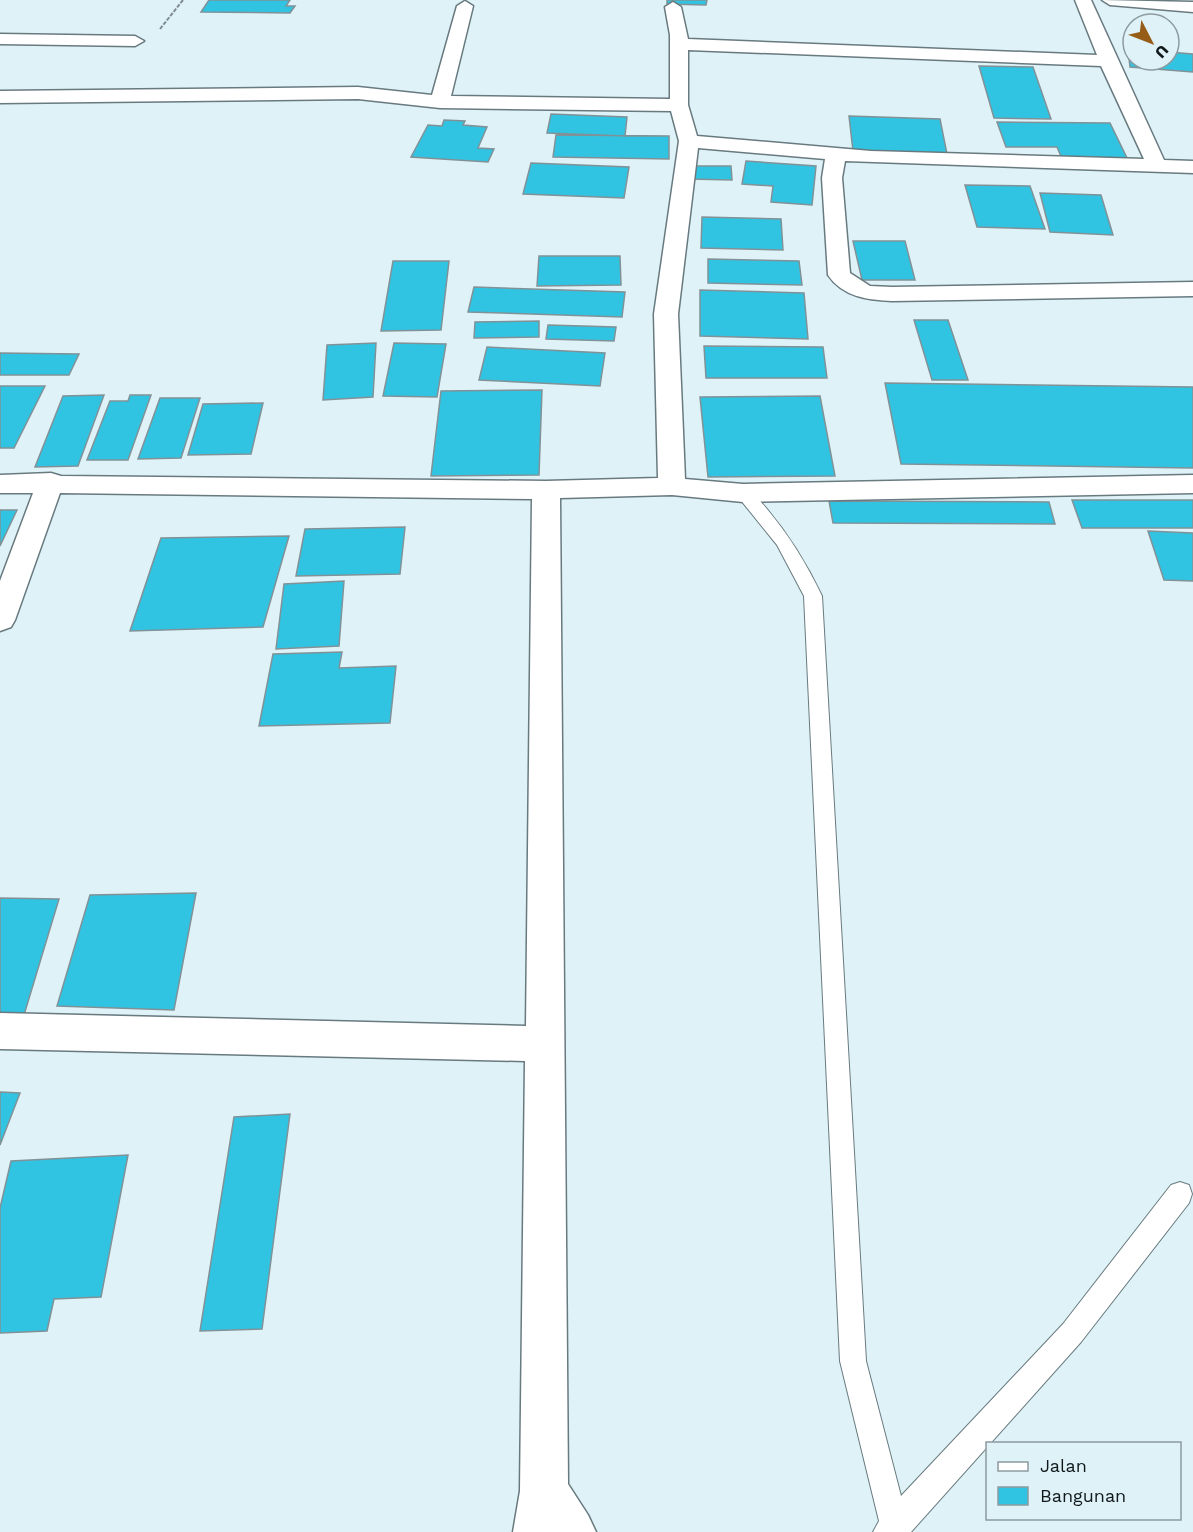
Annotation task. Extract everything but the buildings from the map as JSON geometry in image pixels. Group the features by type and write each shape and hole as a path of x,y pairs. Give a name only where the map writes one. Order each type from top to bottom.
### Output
{"street":[{"path":"1083,0 1108,62 1157,166"},
{"path":"1110,0 1193,7"},
{"path":"440,102 465,6"},
{"path":"672,486 666,314 688,141 679,105 680,44 673,8"},
{"path":"0,39 135,41"},
{"path":"680,44 1108,62"},
{"path":"0,97 358,93 440,102 679,105"},
{"path":"688,141 836,154 1193,167"},
{"path":"836,154 832,178 839,275 853,288 867,293 892,294 1193,289"},
{"path":"0,620 51,482"},
{"path":"0,484 51,482 546,490 672,486 743,493 1193,484"},
{"path":"546,490 541,1512 572,1532"},
{"path":"0,1031 544,1044"}],"lane":[{"path":"743,493 772,522 797,560 813,596 853,1360 893,1530"},
{"path":"893,1530 1072,1333 1180,1194"}],"path":[{"path":"135,41 159,30 183,0"}]}
